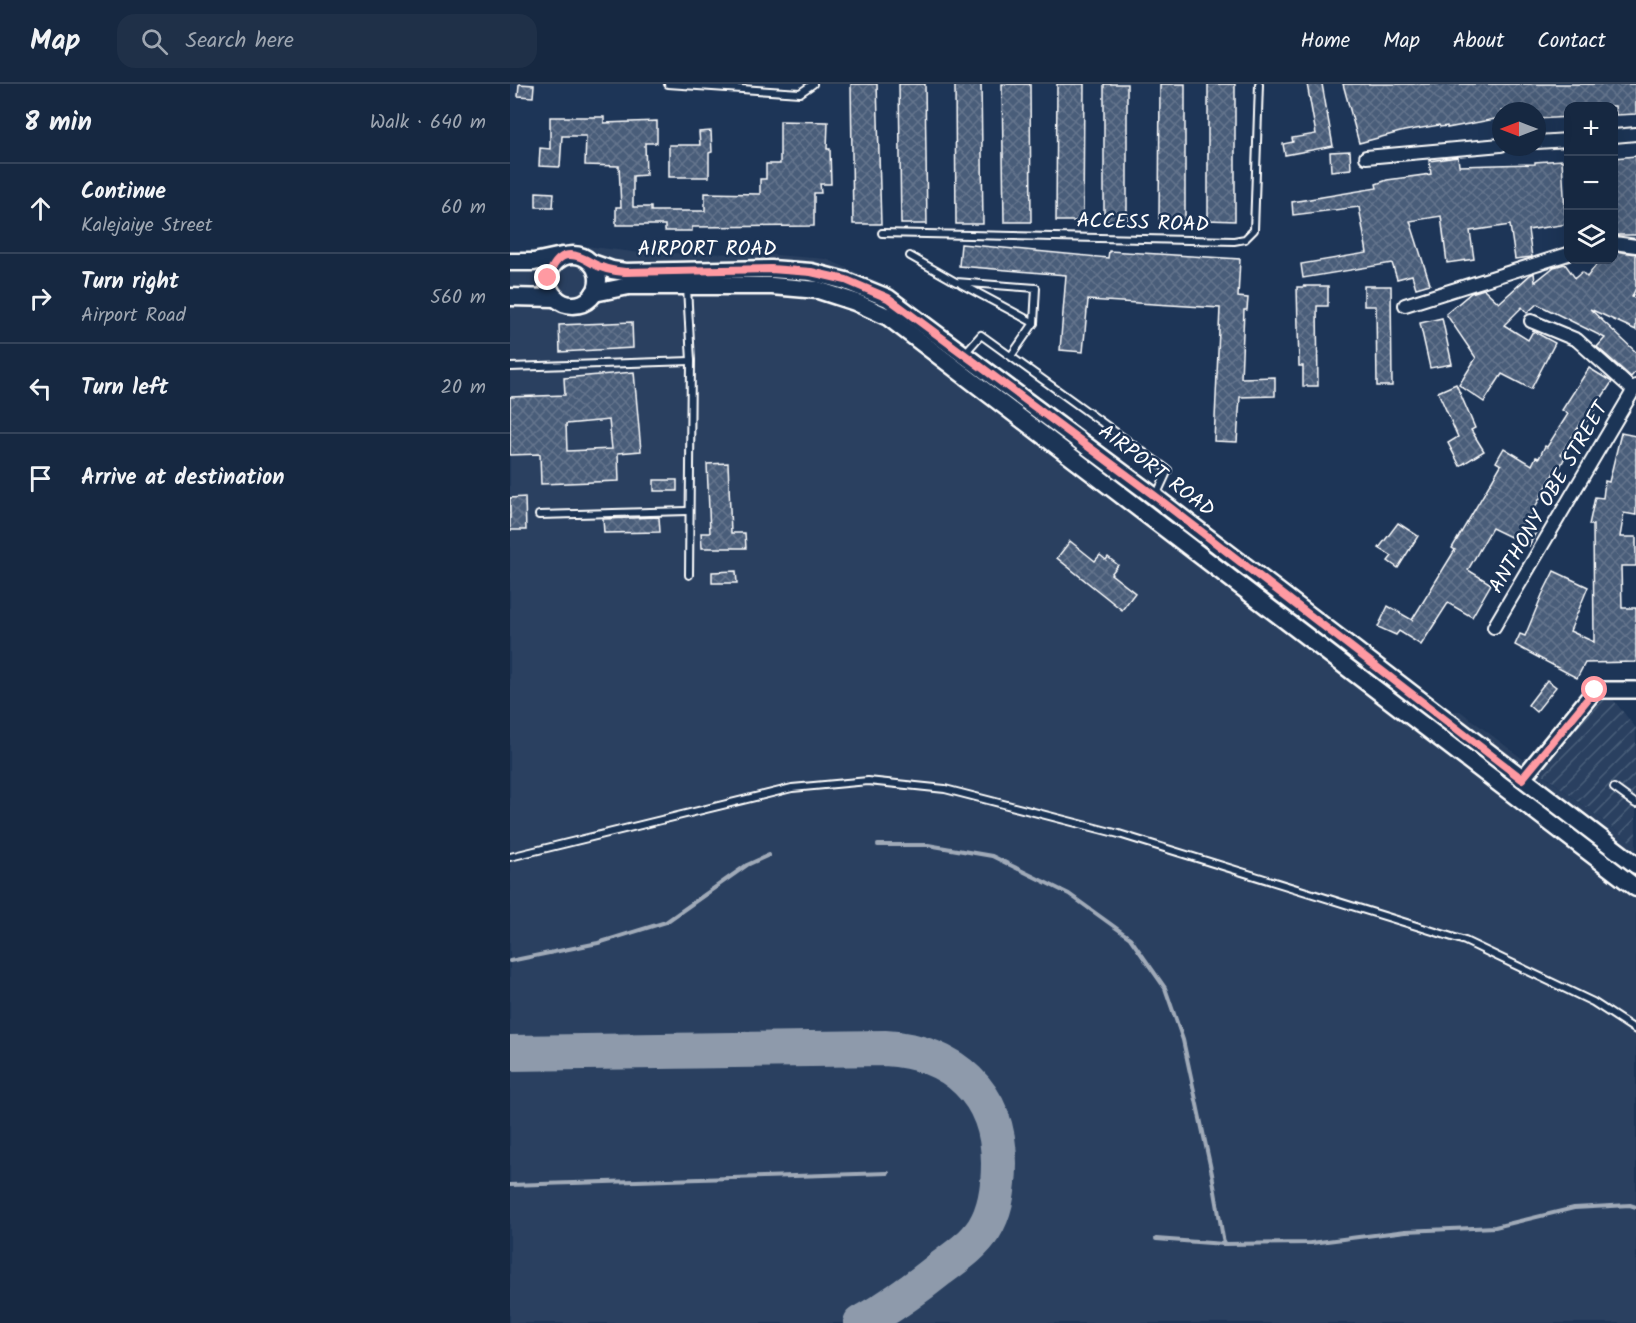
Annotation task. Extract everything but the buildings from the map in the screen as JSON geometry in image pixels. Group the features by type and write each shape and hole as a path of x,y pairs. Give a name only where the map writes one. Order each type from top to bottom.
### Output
{"main road":[{"path":"510,262 534,262 569,255 578,255 592,263 598,275 598,281 594,293 580,304 563,303 556,298 550,288 548,278 552,267 559,259 569,255"},
{"name":"AIRPORT ROAD","path":"592,263 625,272 771,269 811,272 846,280 888,298 1155,496 1636,865"},
{"name":"AIRPORT ROAD","path":"594,293 629,286 772,286 818,291 855,302 888,316 1636,888"},
{"path":"510,297 556,298"}],"street":[{"path":"1618,136 1636,134"},
{"path":"1546,141 1564,140"},
{"path":"1366,157 1492,147"},
{"path":"1618,244 1636,246"},
{"path":"1405,305 1564,256"},
{"path":"1532,321 1577,340 1635,388"},
{"name":"ANTHONY OBE STREET","path":"1494,627 1635,388"},
{"path":"1522,779 1595,690 1636,690"}],"lane":[{"path":"668,84 800,93 813,84"},
{"name":"ACCESS ROAD","path":"882,233 1234,242 1245,239 1254,230 1259,84"},
{"path":"910,256 1034,323"},
{"path":"956,282 1036,288 1034,323 1011,356"},
{"path":"687,286 691,361 689,575"},
{"path":"964,353 981,335 1168,470 1155,496"},
{"path":"510,367 691,361"},
{"path":"539,515 688,511"},
{"path":"510,857 792,788 868,781 945,789 1119,834 1465,941 1593,1002 1636,1030"},
{"path":"1614,788 1636,804"}],"shaded area":[{"path":"577,245 641,253 762,254 826,259 882,283 1449,711 1460,711 1636,846 1636,1323 510,1323 510,253"},
{"path":"1598,681 1636,728 1636,846 1535,768"}],"waterway":[{"path":"878,845 928,845 992,856 1069,894 1130,938 1165,988 1183,1040 1212,1174 1224,1244"},
{"path":"510,961 598,943 666,922 747,865 769,855"},
{"path":"510,1185 888,1173"},
{"path":"1156,1239 1224,1244 1311,1243 1406,1231 1495,1227 1574,1208 1630,1205 1636,1207"}],"taxiway":[{"path":"510,1053 885,1048 909,1051 932,1058 951,1068 968,1081 981,1097 991,1116 997,1138 998,1180 996,1198 988,1222 980,1235 964,1251 902,1298 861,1323"}],"route":[{"path":"548,278 552,267 559,259 569,255 578,255 592,263 625,272 771,269 811,272 846,280 888,298 1155,496 1522,779 1595,690"}]}
